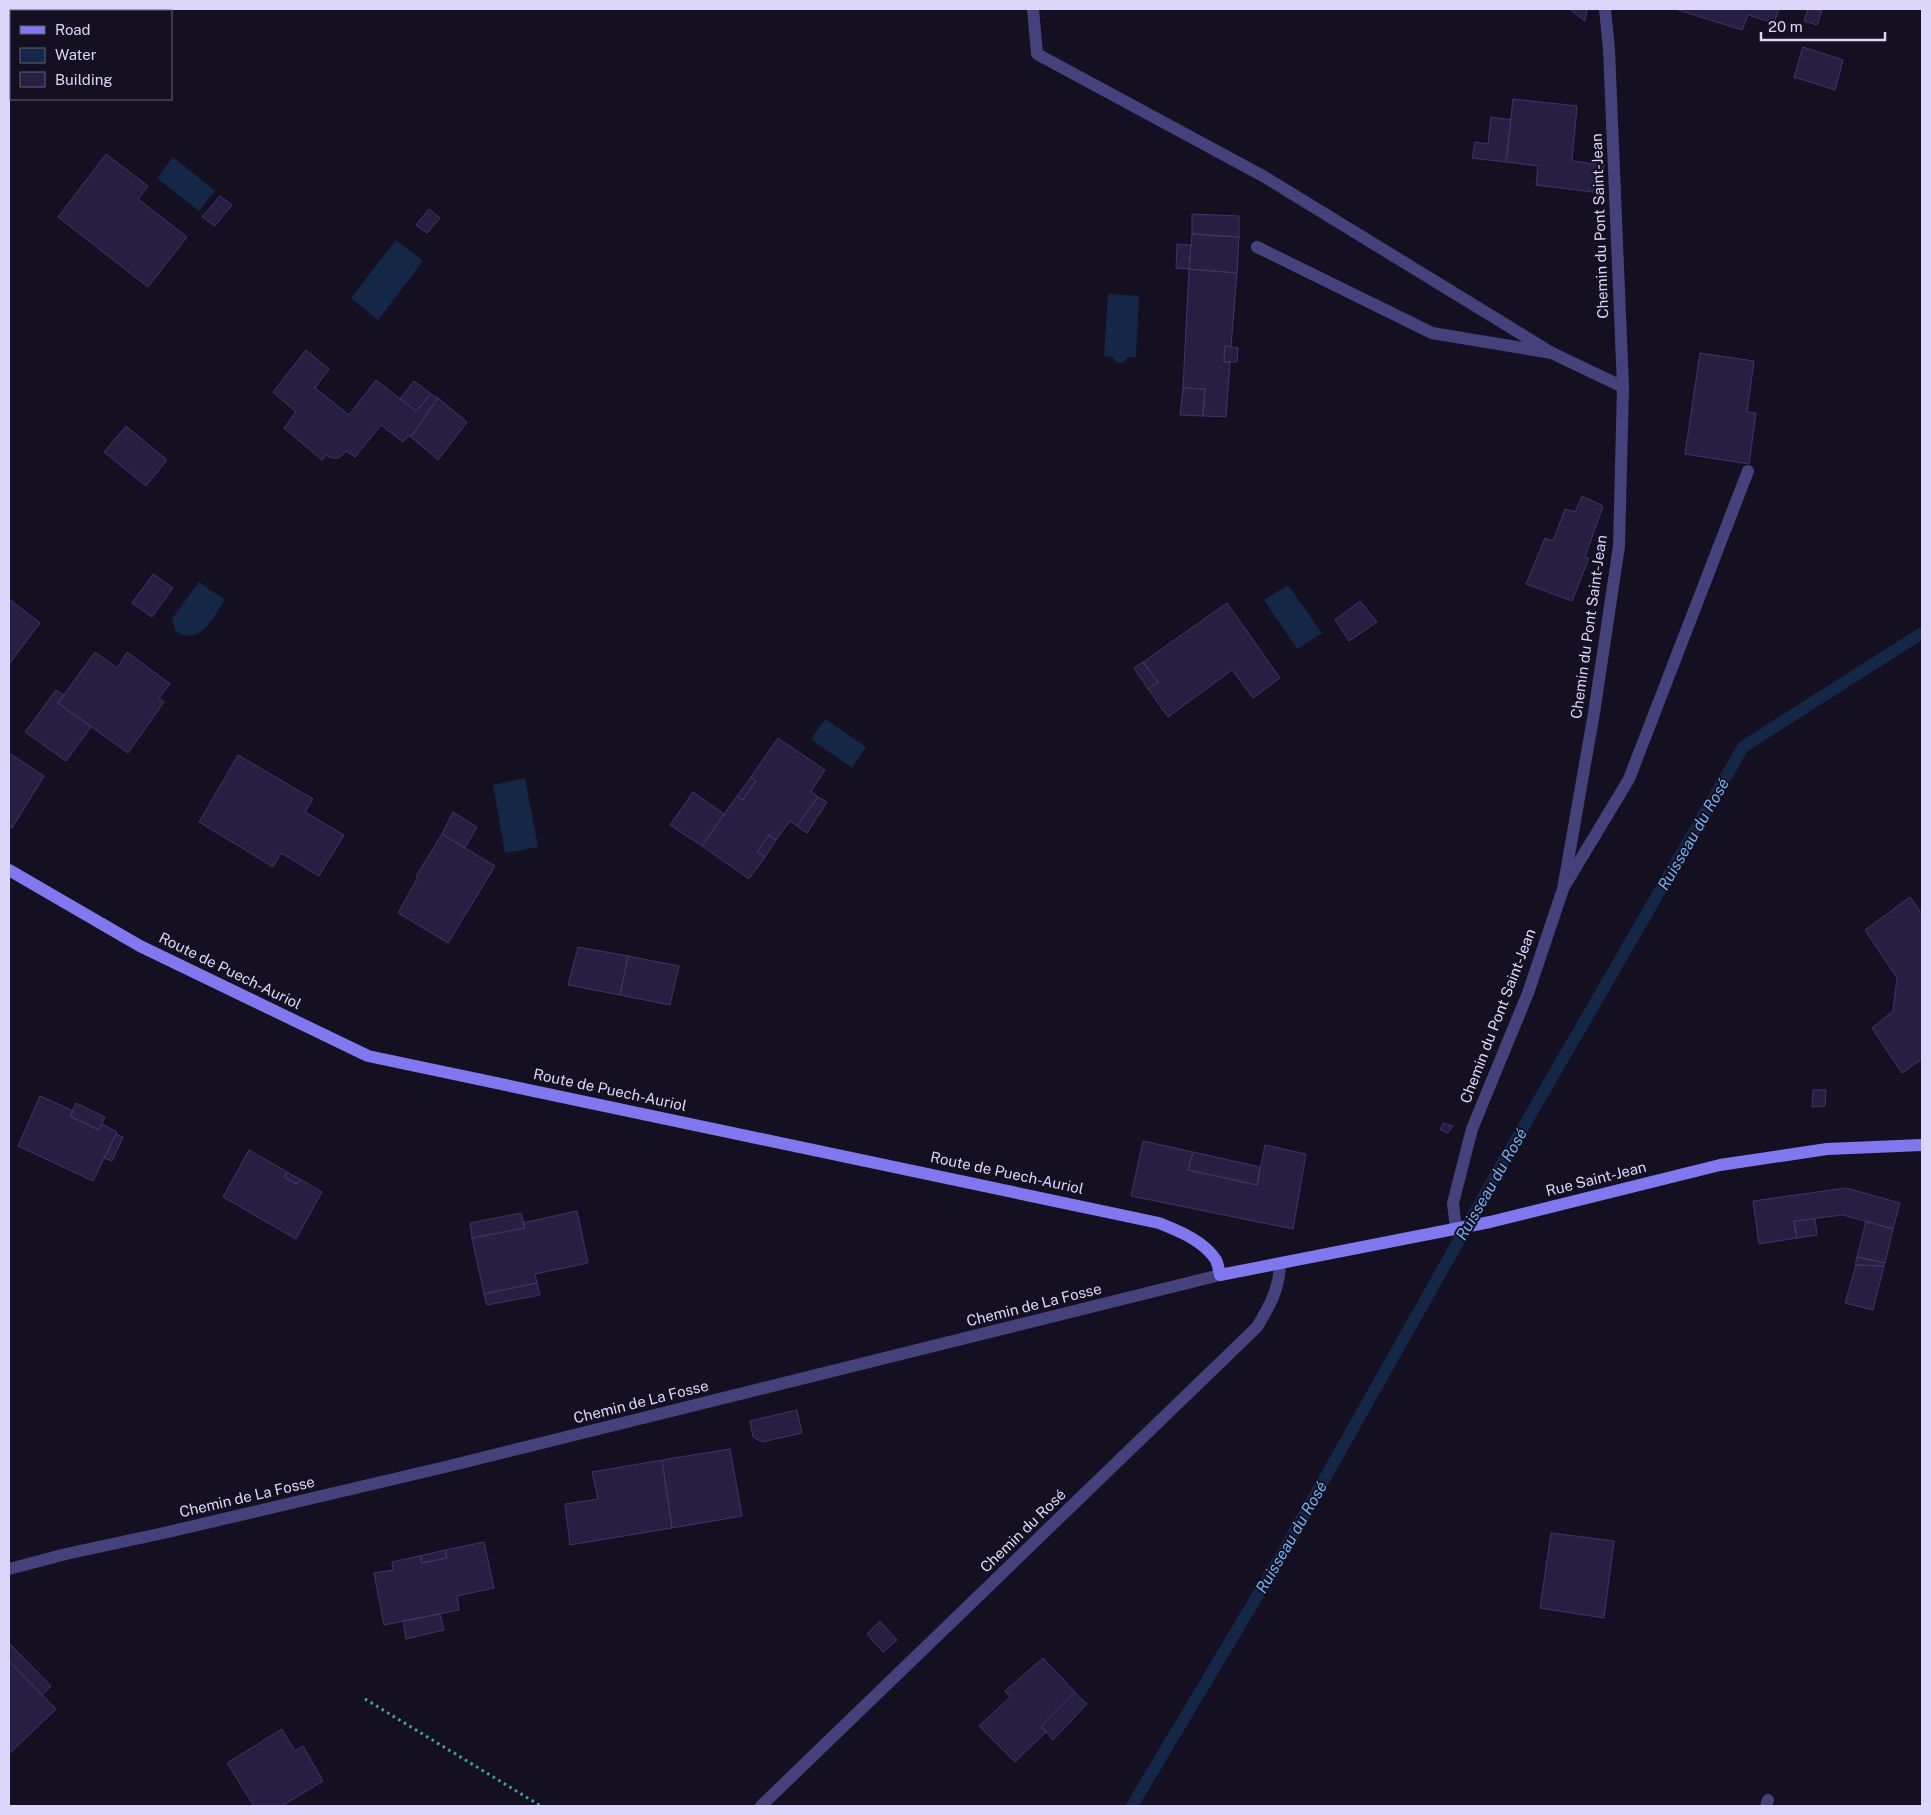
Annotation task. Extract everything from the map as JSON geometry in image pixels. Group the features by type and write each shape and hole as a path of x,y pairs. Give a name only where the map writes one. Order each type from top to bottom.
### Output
{"street":[{"path":"1033,9 1037,54 1263,176 1552,353 1623,387"},
{"name":"Chemin du Pont Saint-Jean","path":"1456,1229 1453,1203 1472,1129 1528,993 1563,889 1594,713 1619,546 1623,387 1609,50 1605,9"},
{"path":"1257,247 1432,333 1552,353"},
{"path":"1563,889 1629,779 1748,471"},
{"name":"Route de Puech-Auriol","path":"9,870 140,946 368,1056 1159,1223 1181,1232 1200,1244 1216,1260 1220,1275"},
{"name":"Rue Saint-Jean","path":"1280,1264 1490,1222 1720,1165 1827,1148 1922,1145"},
{"name":"Chemin de La Fosse","path":"9,1569 66,1554 445,1467 1220,1275 1280,1264"},
{"name":"Chemin du Rosé","path":"761,1806 1257,1327 1274,1296 1279,1281 1280,1264"}],"path":[{"path":"365,1699 541,1806"}],"water":[{"path":"173,157 215,191 199,211 157,178"},
{"path":"396,240 423,261 378,320 351,298"},
{"path":"1108,294 1139,296 1136,357 1128,357 1123,363 1115,362 1113,357 1104,356"},
{"path":"199,582 225,600 204,629 191,636 184,635 175,630 172,619"},
{"path":"1288,585 1322,633 1297,649 1264,600"},
{"path":"825,719 866,747 852,768 811,739"},
{"path":"525,778 538,847 505,853 493,785"}],"building":[{"path":"1569,9 1587,9 1585,21"},
{"path":"1675,9 1779,9 1774,23 1748,15 1742,30"},
{"path":"1808,9 1822,11 1817,25 1804,21"},
{"path":"1803,47 1843,60 1835,90 1794,77"},
{"path":"1513,99 1577,106 1572,161 1604,165 1601,193 1536,185 1538,166 1506,162"},
{"path":"1491,117 1511,120 1506,162 1472,158 1475,142 1488,144"},
{"path":"106,154 148,186 138,199 187,237 148,287 58,217"},
{"path":"220,196 232,205 215,226 202,217"},
{"path":"429,209 440,218 427,233 416,225"},
{"path":"1192,214 1239,216 1239,237 1192,234"},
{"path":"1192,234 1239,237 1237,273 1189,269"},
{"path":"1177,244 1191,245 1189,269 1176,268"},
{"path":"1189,269 1237,273 1231,347 1225,346 1224,362 1230,362 1226,417 1203,416 1205,389 1183,388"},
{"path":"1225,346 1238,348 1237,362 1224,362"},
{"path":"306,350 329,369 315,388 349,415 376,380 416,411 431,394 438,398 411,437 409,435 403,442 381,425 355,457 346,451 339,458 331,458 326,455 322,460 284,428 296,412 273,392"},
{"path":"1700,353 1754,361 1747,412 1756,413 1749,464 1685,454"},
{"path":"414,381 431,394 416,411 400,399"},
{"path":"1183,388 1205,389 1203,416 1180,415"},
{"path":"438,398 467,422 438,460 411,437"},
{"path":"126,426 167,460 146,486 104,452"},
{"path":"1582,496 1603,506 1585,557 1589,558 1572,601 1526,584 1545,538 1553,541 1565,509 1575,512"},
{"path":"153,574 173,588 152,617 132,603"},
{"path":"9,599 40,623 9,664"},
{"path":"1360,601 1377,622 1349,641 1335,620"},
{"path":"1227,603 1280,678 1253,698 1232,670 1168,717 1148,689 1158,682 1143,662"},
{"path":"95,652 117,668 127,652 170,684 159,698 164,702 128,753 58,703"},
{"path":"1143,662 1158,682 1148,689 1134,668"},
{"path":"56,690 64,695 58,703 91,727 66,761 25,732"},
{"path":"778,738 825,770 811,791 818,797 797,826 790,821 776,840 769,835 757,852 765,857 749,879 702,846 737,796 743,800 756,781 751,777"},
{"path":"9,753 44,776 12,828 9,826"},
{"path":"238,755 313,799 305,812 344,835 319,876 281,853 273,867 199,822"},
{"path":"751,777 756,781 743,800 737,796"},
{"path":"693,792 724,814 702,846 670,825"},
{"path":"818,797 827,802 807,833 797,826"},
{"path":"453,812 477,827 465,848 442,834"},
{"path":"442,834 495,866 448,943 398,913 418,877 416,876"},
{"path":"769,835 776,840 765,857 757,852"},
{"path":"1910,897 1922,914 1922,1059 1902,1073 1872,1028 1893,1011 1897,978 1865,930"},
{"path":"578,947 628,956 620,995 568,985"},
{"path":"628,956 679,966 670,1005 620,995"},
{"path":"1813,1090 1826,1090 1825,1106 1812,1107"},
{"path":"40,1096 74,1111 70,1116 99,1130 102,1124 117,1132 93,1181 18,1146"},
{"path":"76,1103 105,1117 99,1130 70,1116"},
{"path":"1443,1123 1453,1126 1448,1133 1440,1130"},
{"path":"116,1134 123,1137 112,1161 104,1158"},
{"path":"1143,1141 1193,1152 1188,1170 1257,1185 1265,1145 1306,1154 1293,1229 1131,1196"},
{"path":"249,1150 287,1172 284,1177 297,1184 300,1179 322,1192 296,1239 223,1197"},
{"path":"1193,1152 1260,1167 1257,1185 1188,1170"},
{"path":"287,1172 300,1179 297,1184 284,1177"},
{"path":"1846,1188 1900,1203 1893,1229 1843,1215 1794,1221 1797,1238 1759,1244 1753,1201"},
{"path":"577,1211 588,1263 535,1274 537,1283 484,1294 472,1238 525,1228 523,1223"},
{"path":"521,1213 525,1228 472,1238 470,1223"},
{"path":"1815,1219 1817,1235 1797,1238 1794,1221"},
{"path":"1866,1221 1893,1229 1885,1263 1857,1257"},
{"path":"1857,1257 1885,1263 1884,1266 1855,1265"},
{"path":"1856,1265 1884,1266 1873,1310 1845,1303"},
{"path":"537,1283 540,1295 487,1305 484,1294"},
{"path":"797,1410 802,1433 762,1442 753,1437 750,1421"},
{"path":"730,1449 742,1516 672,1528 662,1460"},
{"path":"662,1460 672,1528 570,1545 565,1504 598,1499 592,1472"},
{"path":"1551,1533 1614,1541 1604,1618 1540,1608"},
{"path":"484,1542 494,1588 457,1596 459,1610 384,1625 374,1573 393,1570 392,1562 420,1556 422,1563 447,1558 445,1550"},
{"path":"445,1550 447,1558 422,1563 420,1556"},
{"path":"440,1614 444,1630 406,1639 403,1621"},
{"path":"880,1621 897,1640 883,1652 867,1634"},
{"path":"9,1643 51,1686 42,1695 9,1661"},
{"path":"1043,1658 1075,1692 1041,1726 1046,1732 1015,1762 979,1726 1010,1697 1005,1691"},
{"path":"9,1661 56,1709 10,1753 9,1752"},
{"path":"1075,1692 1087,1704 1053,1740 1041,1726"},
{"path":"282,1729 295,1751 303,1746 323,1781 282,1806 254,1806 227,1763"}],"waterway":[{"name":"Ruisseau du Rosé","path":"1132,1806 1281,1556 1502,1164 1743,747 1922,633"}]}
